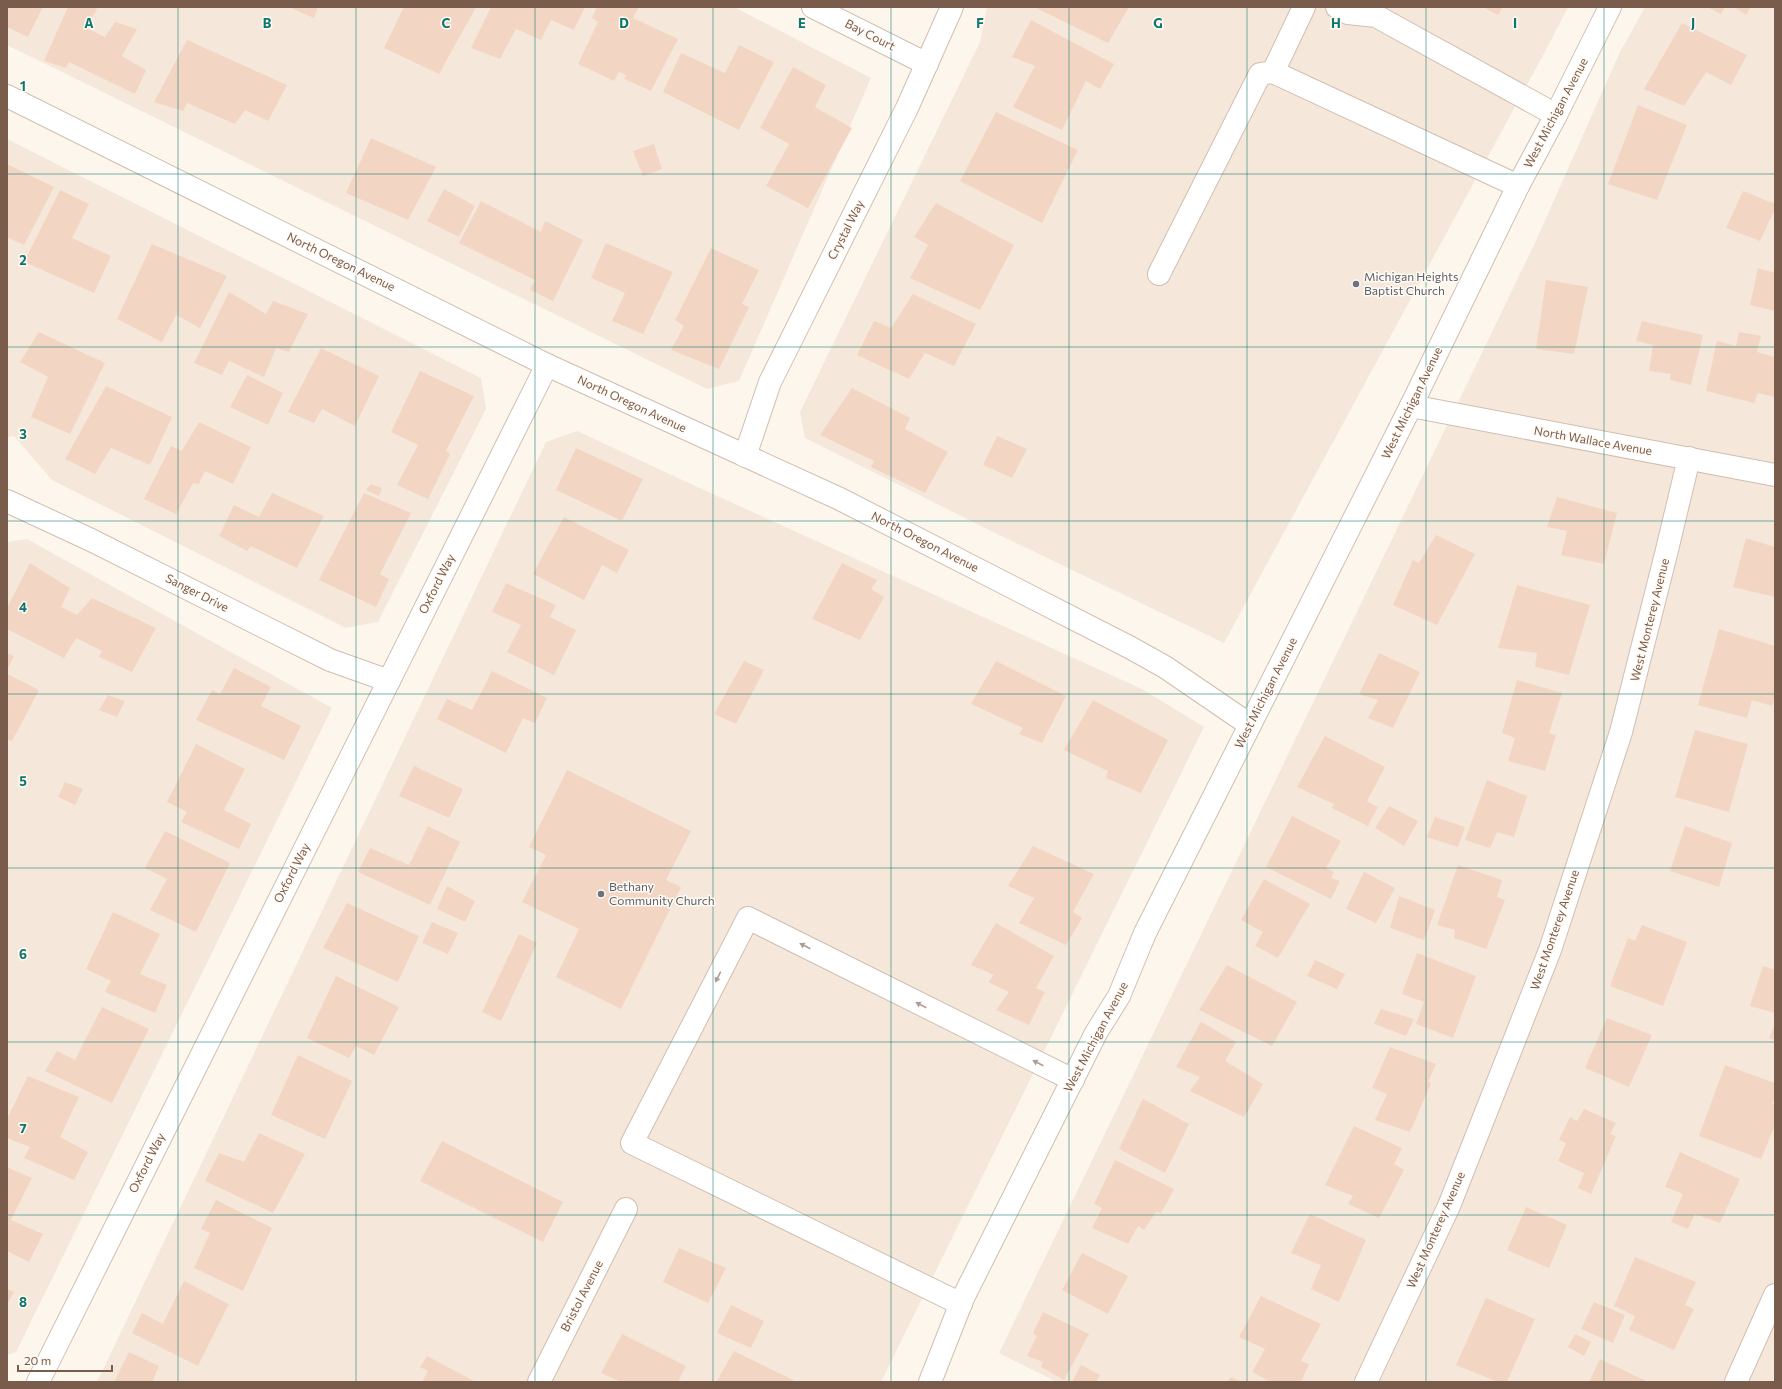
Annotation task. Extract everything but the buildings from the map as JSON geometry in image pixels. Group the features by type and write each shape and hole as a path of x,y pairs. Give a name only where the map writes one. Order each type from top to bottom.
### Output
{"street":[{"name":"Bay Court","path":"813,7 927,64"},
{"name":"Crystal Way","path":"746,456 770,382 907,108 952,7"},
{"path":"1273,72 1304,7"},
{"path":"1337,7 1348,13 1376,16 1556,115"},
{"name":"West Michigan Avenue","path":"930,1382 961,1304 1096,1033 1119,996 1145,932 1411,406 1518,186 1556,115 1610,7"},
{"path":"1159,274 1260,74 1273,72 1518,186"},
{"name":"North Oregon Avenue","path":"7,96 547,365 840,499 1131,648 1164,667 1250,725"},
{"name":"Oxford Way","path":"38,1382 547,365"},
{"name":"North Wallace Avenue","path":"1411,406 1775,475"},
{"name":"West Monterey Avenue","path":"1366,1382 1449,1206 1550,950 1621,732 1689,458"},
{"name":"Sanger Drive","path":"7,501 91,540 330,660 389,681"},
{"path":"961,1304 632,1143 748,918 1072,1080"},
{"name":"Bristol Avenue","path":"539,1382 626,1209"},
{"path":"1736,1382 1775,1295"}],"shaded area":[{"path":"7,7 734,7 871,78 739,381 707,389 7,45"},
{"path":"987,7 1568,7 1224,643 991,531 805,438 800,412 980,42"},
{"path":"1645,7 1775,7 1775,1382 1057,1382 999,1353 1534,245 1620,52"},
{"path":"7,139 481,378 486,409 378,622 346,628 52,480 14,436 7,437"},
{"path":"577,431 1142,689 1204,727 881,1382 97,1382 546,442"},
{"path":"27,539 332,708 16,1352 7,1355 7,542"}],"place":[{"name":"Michigan Heights Baptist Church","path":"1356,284"},
{"name":"Bethany Community Church","path":"601,894"}]}
